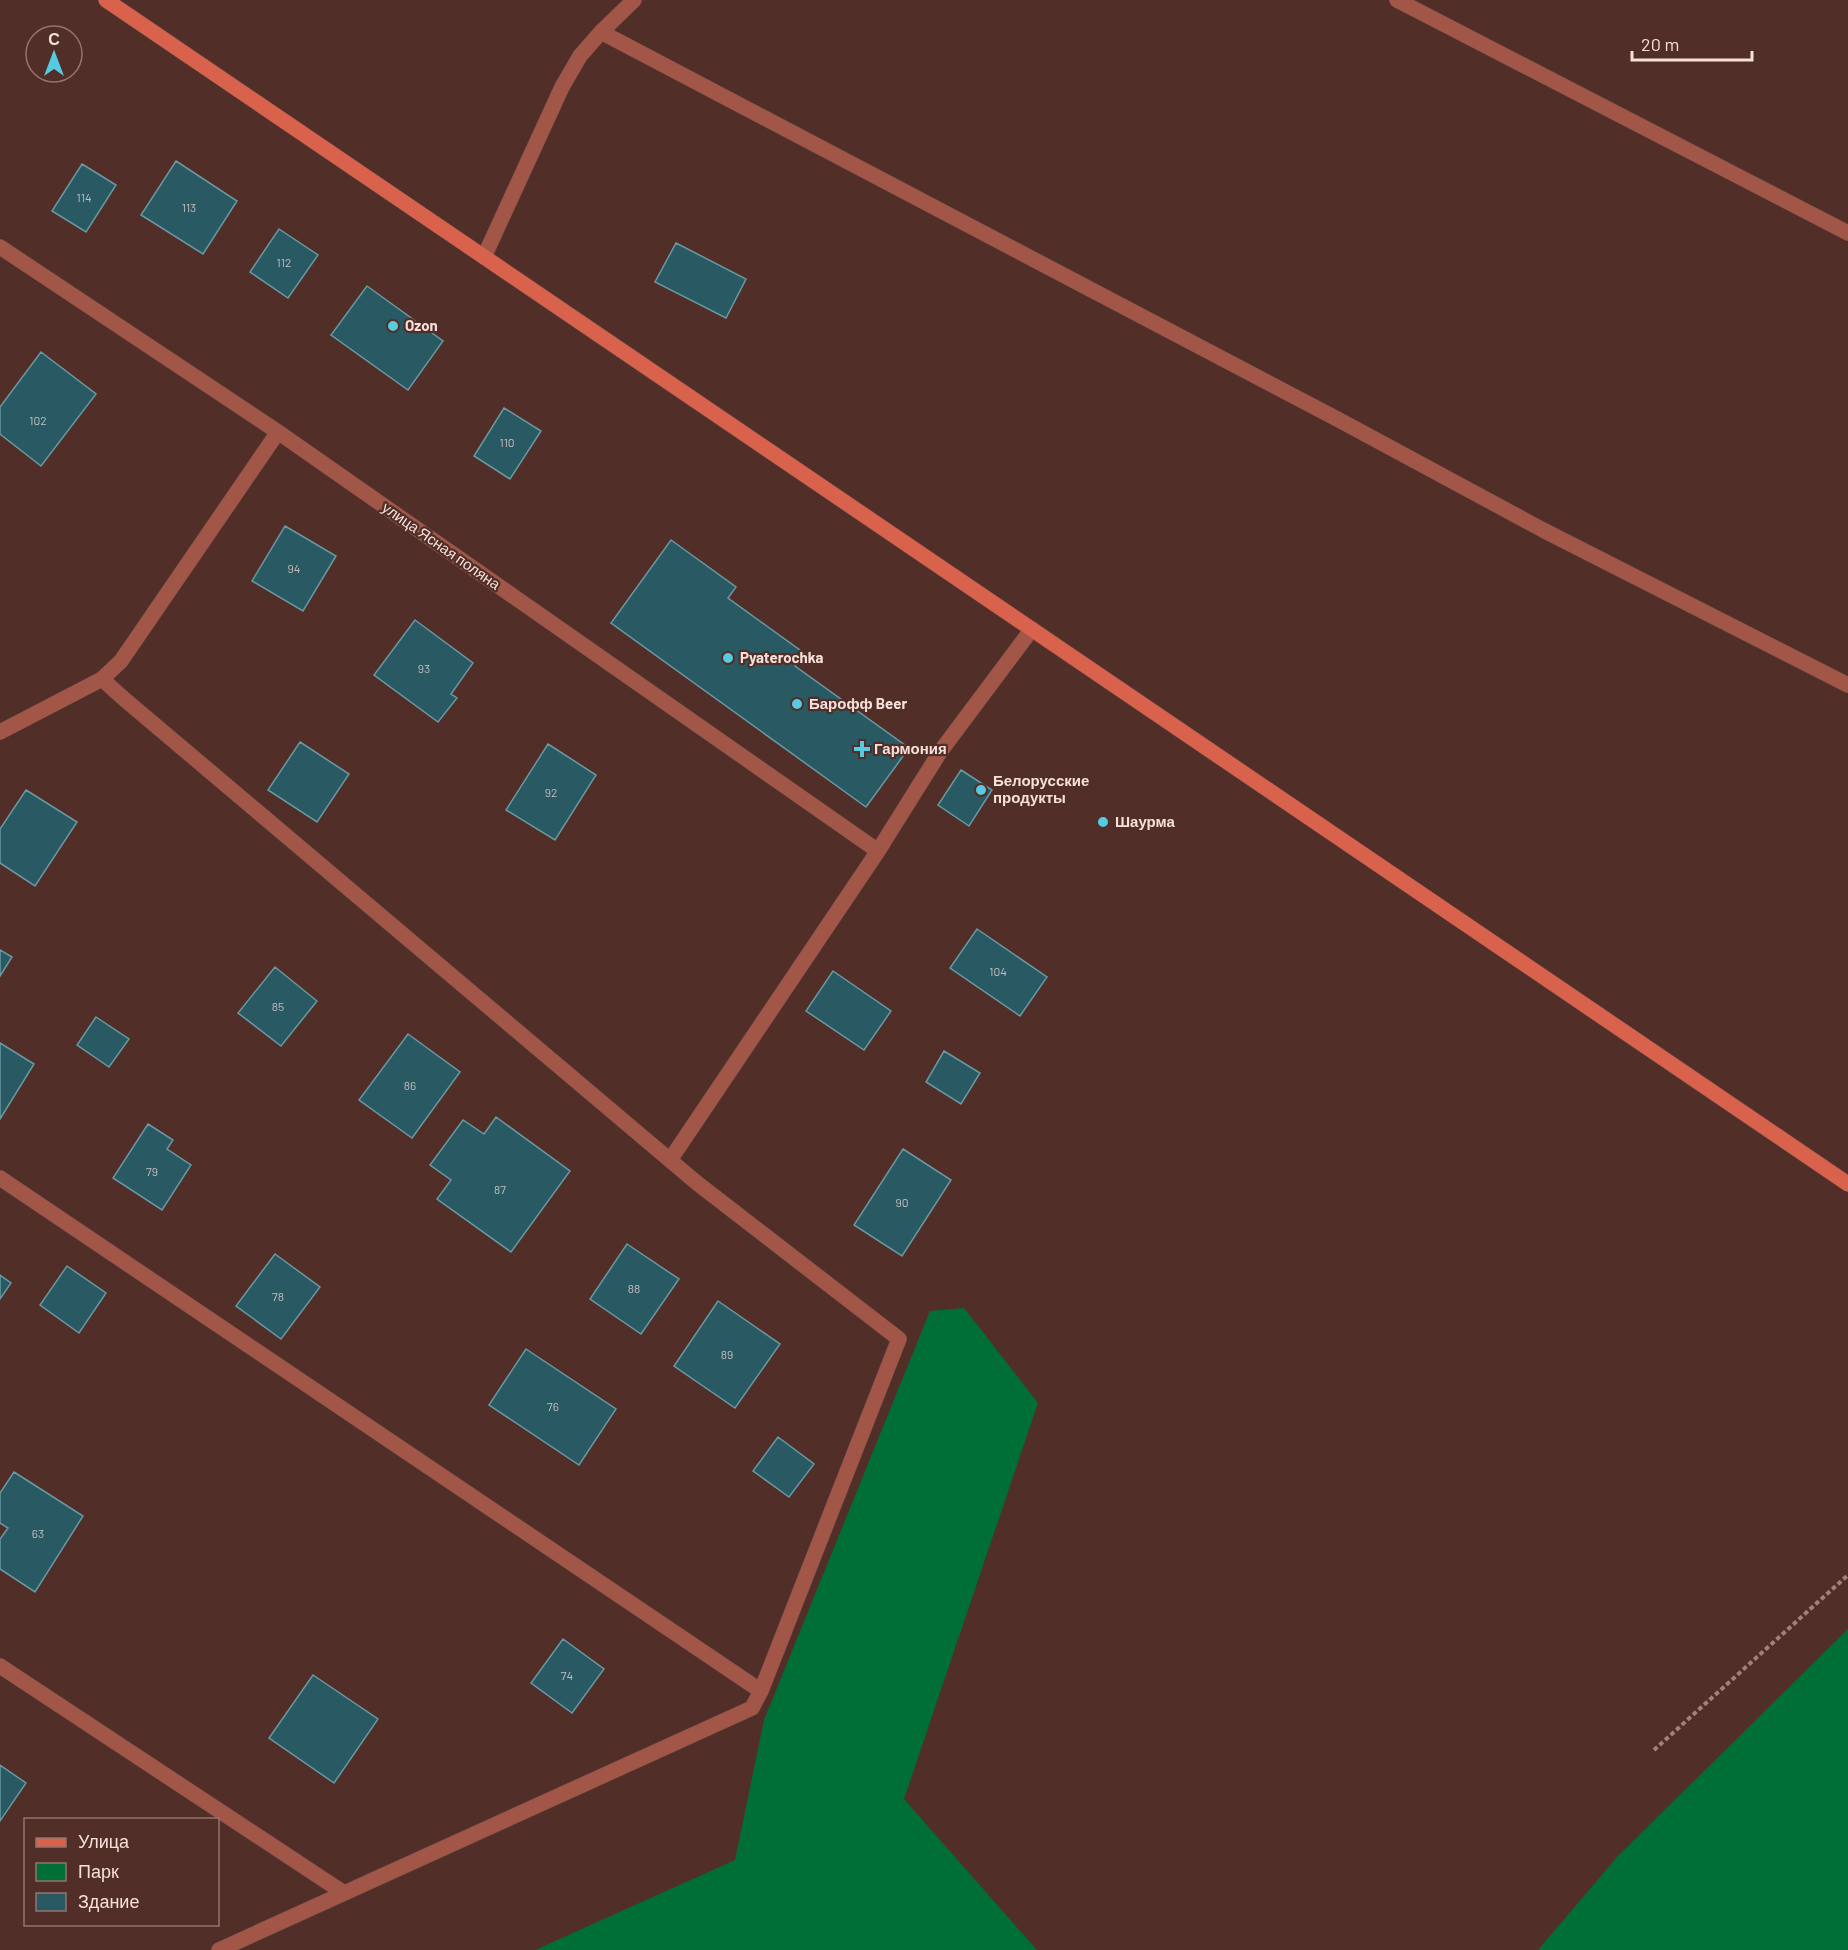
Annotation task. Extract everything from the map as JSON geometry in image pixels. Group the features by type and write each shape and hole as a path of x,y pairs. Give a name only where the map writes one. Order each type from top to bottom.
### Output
{"main road":[{"path":"106,0 1848,1184"}],"lane":[{"path":"484,256 562,87 580,56 634,0"},
{"path":"1397,0 1848,232"},
{"path":"601,32 1341,421 1542,530 1848,685"},
{"name":"улица Ясная поляна","path":"0,248 278,432 878,851"},
{"path":"0,732 102,678 121,661 278,432"},
{"path":"670,1160 878,851 939,752 1032,629"},
{"path":"102,678 132,706 697,1183 898,1339 761,1691 752,1708 219,1950"},
{"path":"0,1179 761,1691"},
{"path":"0,1666 344,1893"}],"path":[{"path":"1654,1750 1848,1575"}],"green space":[{"path":"964,1308 1038,1403 904,1799 1037,1950 535,1950 735,1860 764,1720 930,1311"},
{"path":"1848,1629 1848,1950 1538,1950 1617,1857"}],"building":[{"path":"176,161 237,201 203,254 141,215"},
{"path":"82,164 116,185 86,232 52,211"},
{"path":"279,229 318,255 288,298 250,272"},
{"path":"676,243 746,279 726,318 655,282"},
{"path":"367,286 443,341 408,390 331,335"},
{"path":"41,352 96,394 41,466 0,434 0,407"},
{"path":"504,408 541,431 510,479 474,456"},
{"path":"285,526 336,556 303,611 252,581"},
{"path":"671,540 736,587 728,598 804,653 795,666 909,748 866,807 611,623"},
{"path":"415,620 473,663 451,694 457,698 438,722 374,675"},
{"path":"300,742 349,774 317,822 268,790"},
{"path":"548,744 596,775 555,840 506,810"},
{"path":"961,770 992,790 969,826 938,805"},
{"path":"26,790 77,822 35,886 0,863 0,829"},
{"path":"977,929 1047,977 1020,1016 950,968"},
{"path":"0,950 12,957 0,976"},
{"path":"275,967 317,1001 281,1046 238,1013"},
{"path":"833,971 891,1011 864,1050 806,1011"},
{"path":"96,1017 129,1039 109,1067 77,1045"},
{"path":"408,1034 460,1072 412,1138 359,1100"},
{"path":"0,1043 34,1064 0,1119"},
{"path":"944,1051 980,1073 961,1104 926,1082"},
{"path":"496,1117 570,1171 511,1252 437,1199 451,1180 430,1165 463,1120 484,1134"},
{"path":"148,1124 173,1140 167,1149 191,1165 162,1210 113,1178"},
{"path":"903,1149 951,1180 902,1256 854,1225"},
{"path":"627,1244 679,1279 641,1334 590,1299"},
{"path":"275,1254 320,1287 281,1339 236,1306"},
{"path":"67,1266 106,1293 79,1333 40,1305"},
{"path":"0,1275 11,1283 0,1299"},
{"path":"718,1301 780,1344 735,1408 674,1366"},
{"path":"526,1349 616,1409 579,1465 489,1405"},
{"path":"778,1437 814,1464 789,1497 753,1471"},
{"path":"14,1472 83,1516 35,1592 0,1569 0,1539 8,1528 0,1523 0,1493"},
{"path":"563,1639 604,1669 572,1713 531,1683"},
{"path":"313,1675 378,1719 334,1783 269,1738"},
{"path":"0,1765 26,1783 0,1821"}],"place":[{"name":"Ozon","path":"393,326"},
{"name":"Pyaterochka","path":"728,658"},
{"name":"Барофф Beer","path":"797,704"},
{"name":"Гармония","path":"862,749"},
{"name":"Белорусские продукты","path":"981,790"},
{"name":"Шаурма","path":"1103,822"}]}
